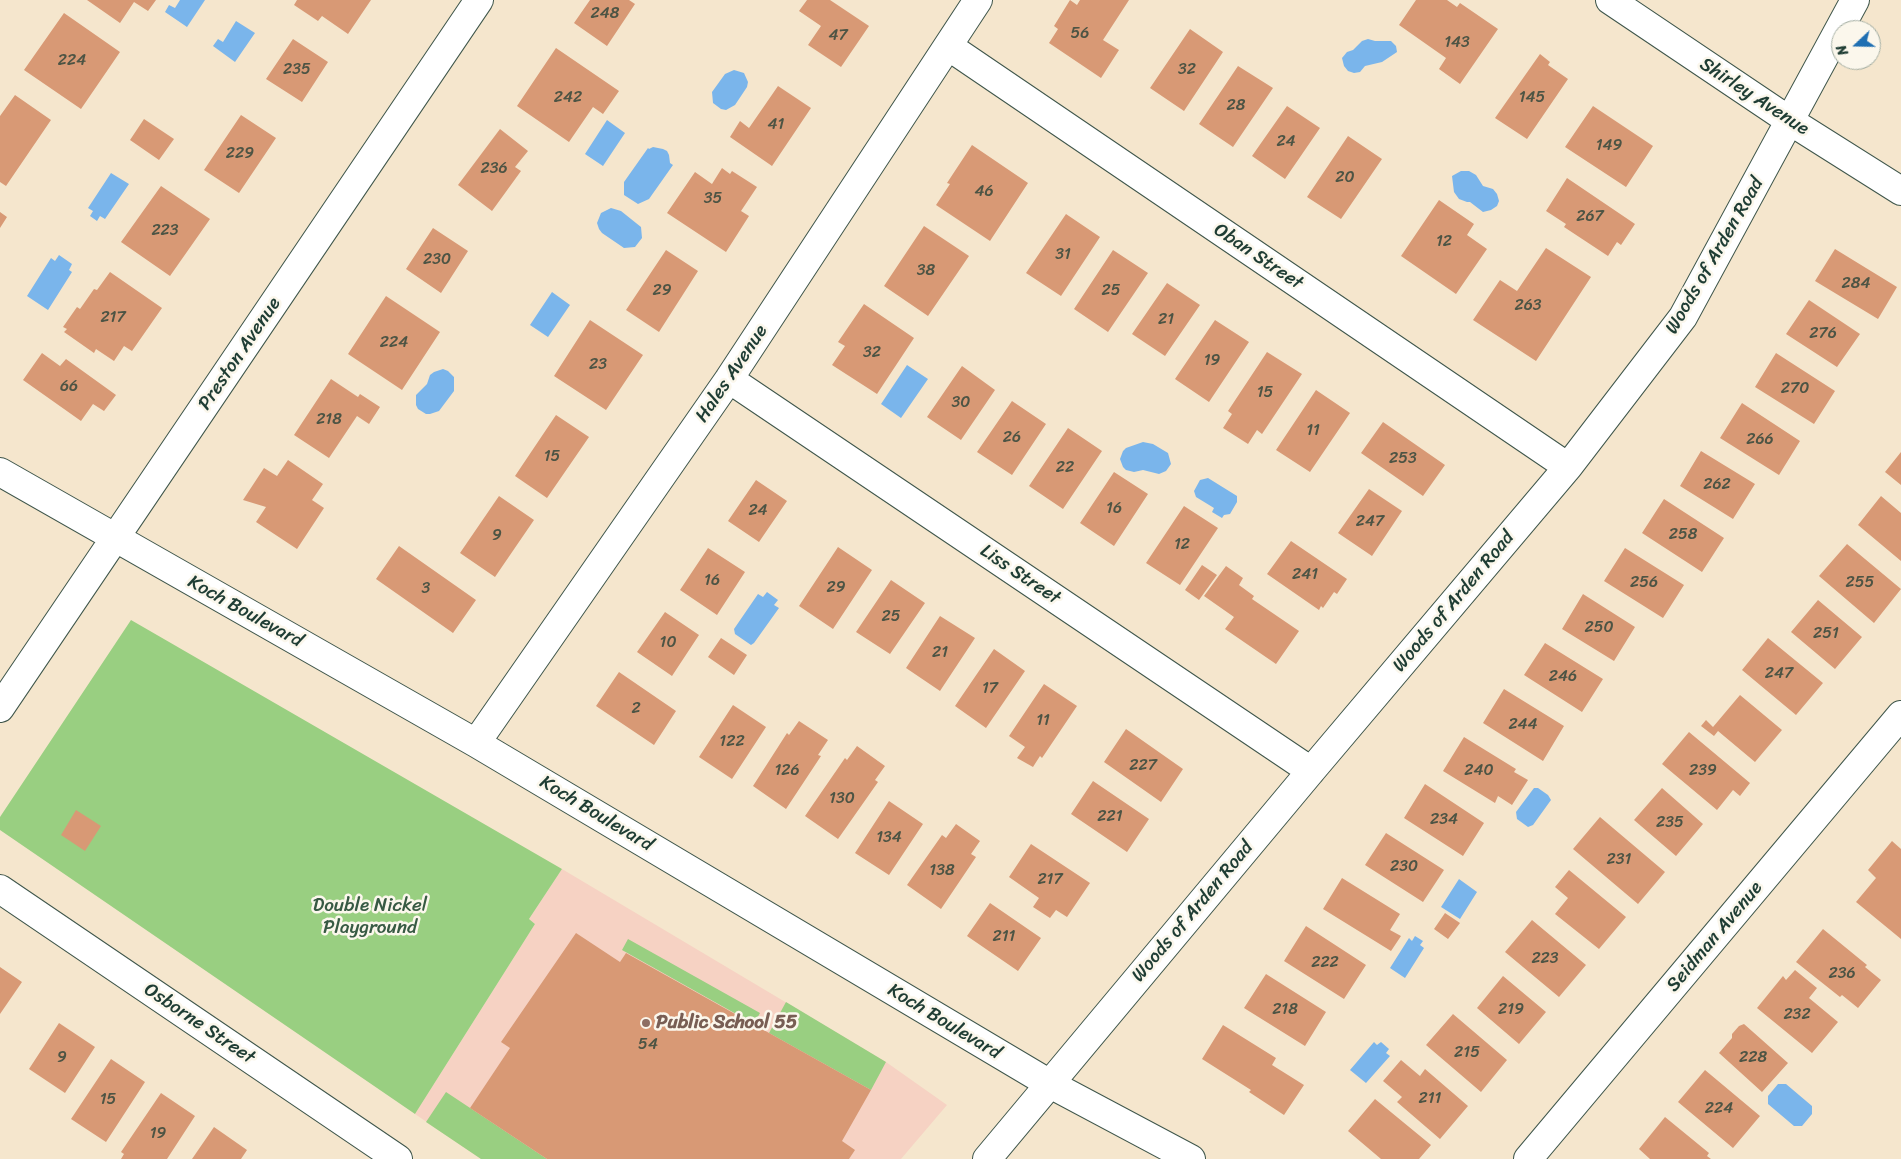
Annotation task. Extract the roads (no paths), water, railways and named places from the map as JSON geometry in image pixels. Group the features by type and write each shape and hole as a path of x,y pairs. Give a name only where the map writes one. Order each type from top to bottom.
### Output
{"street":[{"name":"Preston Avenue","path":"0,708 479,0"},
{"name":"Hales Avenue","path":"476,743 729,380 978,0"},
{"name":"Shirley Avenue","path":"1610,0 1790,122 1901,191"},
{"name":"Woods of Arden Road","path":"987,1159 1568,467 1684,317 1855,0"},
{"name":"Oban Street","path":"948,46 1568,467"},
{"name":"Liss Street","path":"729,380 1311,771"},
{"name":"Koch Boulevard","path":"0,472 476,743 1050,1084 1190,1159"},
{"name":"Seidman Avenue","path":"1528,1159 1901,715"},
{"name":"Osborne Street","path":"0,889 398,1159"}],"water":[{"path":"180,0 205,0 187,27 165,12 169,5 175,8"},
{"path":"236,21 255,33 235,62 213,46 218,39 223,42"},
{"path":"1368,39 1391,41 1396,46 1397,52 1382,62 1365,66 1360,72 1348,71 1344,66 1342,58 1362,41"},
{"path":"734,70 744,73 748,82 747,87 735,105 726,110 721,109 713,103 712,92 725,74"},
{"path":"607,120 625,133 603,166 585,154"},
{"path":"653,147 667,151 670,163 673,165 649,199 638,204 624,195 624,182 648,148"},
{"path":"1461,171 1469,171 1476,175 1483,186 1493,189 1499,201 1497,206 1483,212 1470,202 1459,199 1454,192 1452,176"},
{"path":"111,173 129,184 105,219 100,216 97,221 90,216 93,211 88,208"},
{"path":"611,208 621,211 641,227 642,238 635,247 624,248 599,229 597,223 601,213"},
{"path":"59,255 72,264 69,270 72,272 48,310 27,296 51,258 55,261"},
{"path":"552,292 570,305 548,337 530,325"},
{"path":"907,365 928,379 901,418 881,404"},
{"path":"443,369 454,377 454,391 439,411 426,414 418,409 416,395 427,384 430,375"},
{"path":"1143,442 1153,444 1168,453 1171,464 1166,471 1159,474 1143,470 1134,472 1123,467 1120,459 1123,451 1126,448"},
{"path":"1208,478 1237,496 1237,502 1230,514 1224,515 1222,518 1212,512 1214,508 1196,497 1194,491 1200,480"},
{"path":"767,592 778,600 774,605 779,608 751,645 735,634 734,629 758,594 763,597"},
{"path":"1534,788 1538,788 1548,795 1551,800 1533,825 1528,827 1517,819 1516,812"},
{"path":"1459,879 1477,892 1460,919 1441,907"},
{"path":"1415,936 1423,941 1420,945 1424,948 1405,978 1390,968 1409,938 1412,941"},
{"path":"1374,1042 1377,1045 1381,1042 1389,1049 1386,1053 1390,1056 1366,1083 1350,1070"},
{"path":"1778,1084 1786,1084 1812,1106 1812,1114 1802,1126 1794,1126 1768,1104 1768,1096"}],"place":[{"name":"Public School 55","path":"646,1023"}],"park label":[{"name":"Double Nickel Playground","path":"370,917"}]}
